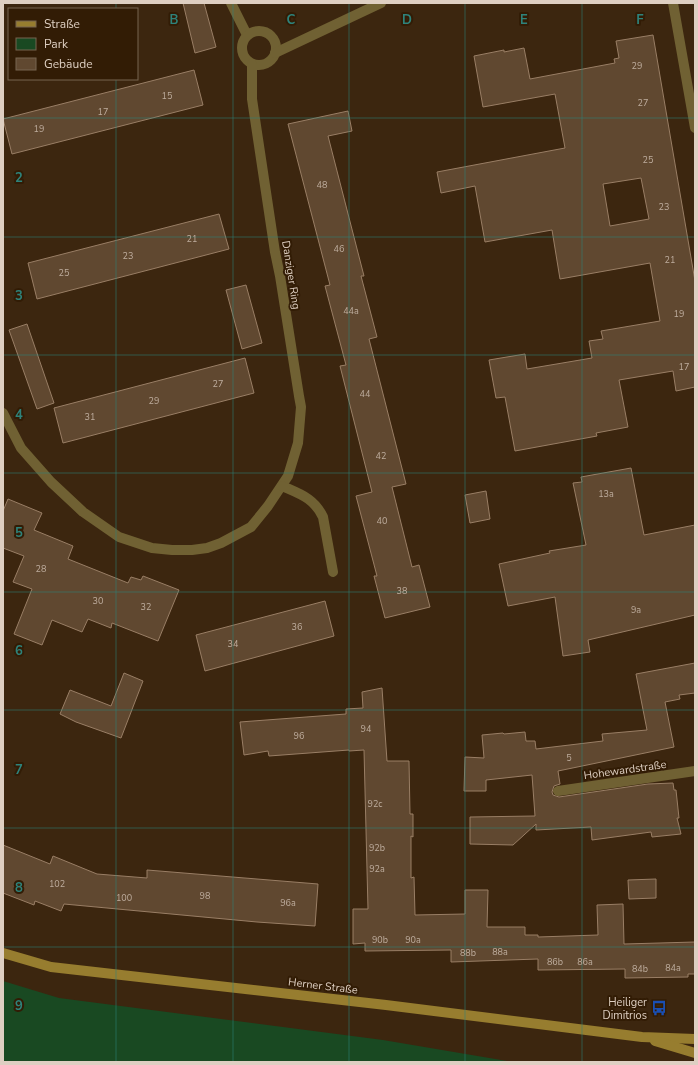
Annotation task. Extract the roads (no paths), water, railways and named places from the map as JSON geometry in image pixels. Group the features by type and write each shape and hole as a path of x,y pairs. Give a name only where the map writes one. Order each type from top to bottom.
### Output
{"main road":[{"name":"Herner Straße","path":"3,953 51,967 371,1003 642,1037 695,1039"},
{"name":"Herner Straße","path":"642,1037 695,1053"}],"street":[{"path":"232,3 247,36"},
{"path":"275,53 275,42 268,33 257,31 247,36 241,46 243,57 252,64 263,65 268,63 275,53 382,3"},
{"path":"673,3 695,128"},
{"name":"Danziger Ring","path":"3,413 21,448 51,482 83,512 119,537 152,548 192,550 207,548 221,543 251,527 268,506 288,476 298,443 301,407 275,252 252,99 252,64"},
{"path":"282,486 313,501 319,510 323,517 333,572"},
{"name":"Hohewardstraße","path":"558,791 695,771"}],"place":[{"name":"Heiliger Dimitrios","path":"659,1008"}]}
